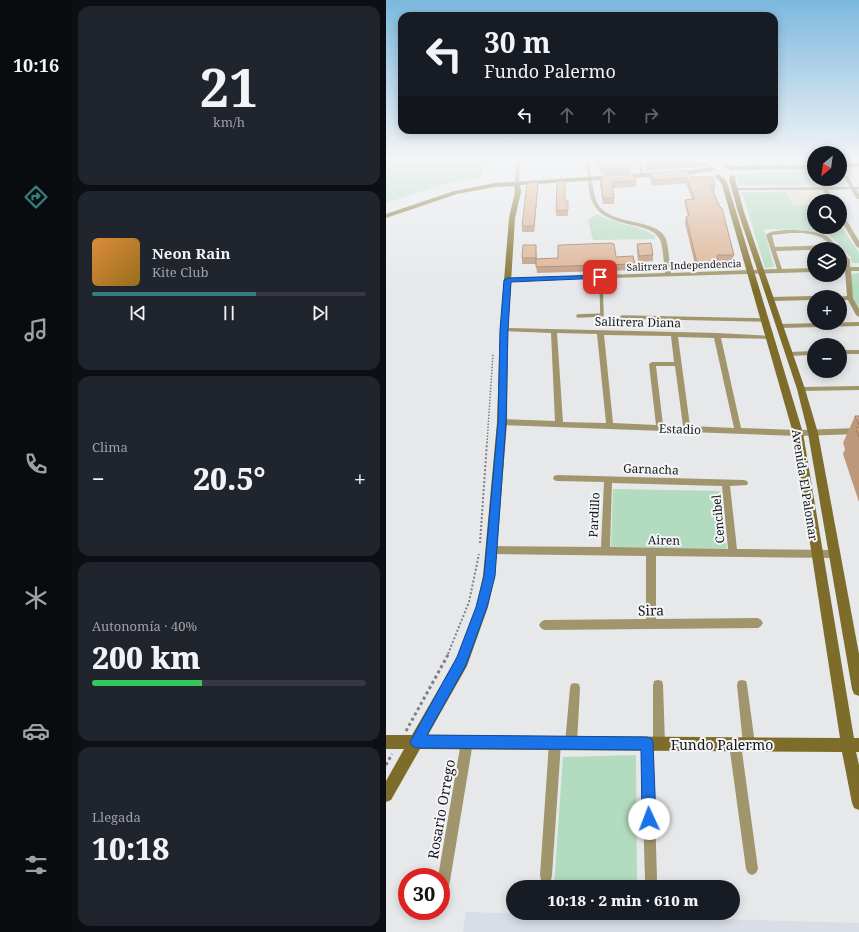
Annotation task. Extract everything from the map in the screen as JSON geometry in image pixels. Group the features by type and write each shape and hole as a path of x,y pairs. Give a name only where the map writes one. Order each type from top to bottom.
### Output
{"street":[{"path":"386,216 422,203"},
{"path":"386,795 462,661 471,638 489,576 502,422 504,330 512,218 515,203"},
{"path":"595,203 599,210 616,219 647,228 661,235 664,239 668,274"},
{"name":"Avenida El Palomar","path":"730,203 771,336 798,433 816,554 853,745 859,802"},
{"name":"Avenida El Palomar","path":"740,203 801,389 813,433 859,689"},
{"path":"847,226 859,246"},
{"path":"780,271 769,236 771,233 804,232 819,234 830,242"},
{"path":"773,249 807,248"},
{"path":"847,260 850,298 859,315"},
{"path":"848,269 859,269"},
{"name":"Salitrera Independencia","path":"508,280 807,270"},
{"path":"770,299 807,298"},
{"path":"780,326 859,324"},
{"name":"Salitrera Diana","path":"504,330 771,336"},
{"path":"554,331 559,424"},
{"path":"600,332 610,426"},
{"path":"674,334 688,429"},
{"path":"717,335 738,431"},
{"path":"847,352 859,352"},
{"path":"789,354 807,353"},
{"path":"660,428 652,364 678,364"},
{"path":"801,389 859,388"},
{"name":"Estadio","path":"502,422 798,433 859,431"},
{"name":"Garnacha","path":"557,478 744,483"},
{"name":"Pardillo","path":"605,551 608,480"},
{"name":"Cencibel","path":"726,483 733,553"},
{"name":"Airen","path":"492,550 835,554"},
{"path":"651,552 651,624"},
{"name":"Sira","path":"544,625 758,623"},
{"path":"651,879 653,743 658,685"},
{"path":"742,685 742,744 752,869"},
{"path":"571,743 575,688"},
{"path":"393,741 417,742"},
{"name":"Fundo Palermo","path":"417,742 853,745"},
{"name":"Rosario Orrego","path":"446,868 467,742"},
{"path":"546,875 555,743"}],"lane":[{"path":"578,316 602,315 600,277"},
{"path":"622,317 766,320"}],"path":[{"path":"386,765 391,756 393,741 453,646 476,582 493,351"},
{"path":"386,756 391,756"}],"shaded area":[{"path":"792,203 807,203 807,205 793,205"},
{"path":"466,912 506,913 506,920 740,920 859,923 859,932 463,932"}],"green space":[{"path":"745,203 807,205 807,231 764,229 774,267 765,268"},
{"path":"597,214 604,218 648,232 655,236 655,239 593,240 588,220"},
{"path":"826,234 846,234 859,253 859,263 852,263 851,257 847,253 847,242 837,242"},
{"path":"859,273 859,311 851,292 848,274"},
{"path":"613,489 720,491 727,549 611,547"},
{"path":"636,755 637,880 554,880 563,757"}],"building":[{"path":"525,203 536,203 534,226 522,226"},
{"path":"556,203 568,203 568,210 556,211"},
{"path":"686,203 718,203 722,208 734,255 717,255 718,262 697,263 686,217 689,216"},
{"path":"651,243 653,255 639,256 637,244"},
{"path":"614,244 616,257 633,256 635,264 536,267 536,259 558,258 558,245"},
{"path":"523,245 536,245 536,258 522,258"},
{"path":"855,416 859,416 859,425"},
{"path":"859,427 859,437 856,428"}],"route":[{"path":"600,277 508,280 504,330 502,422 494,533 489,576 482,607 462,661 417,742 647,743 649,819"}]}
